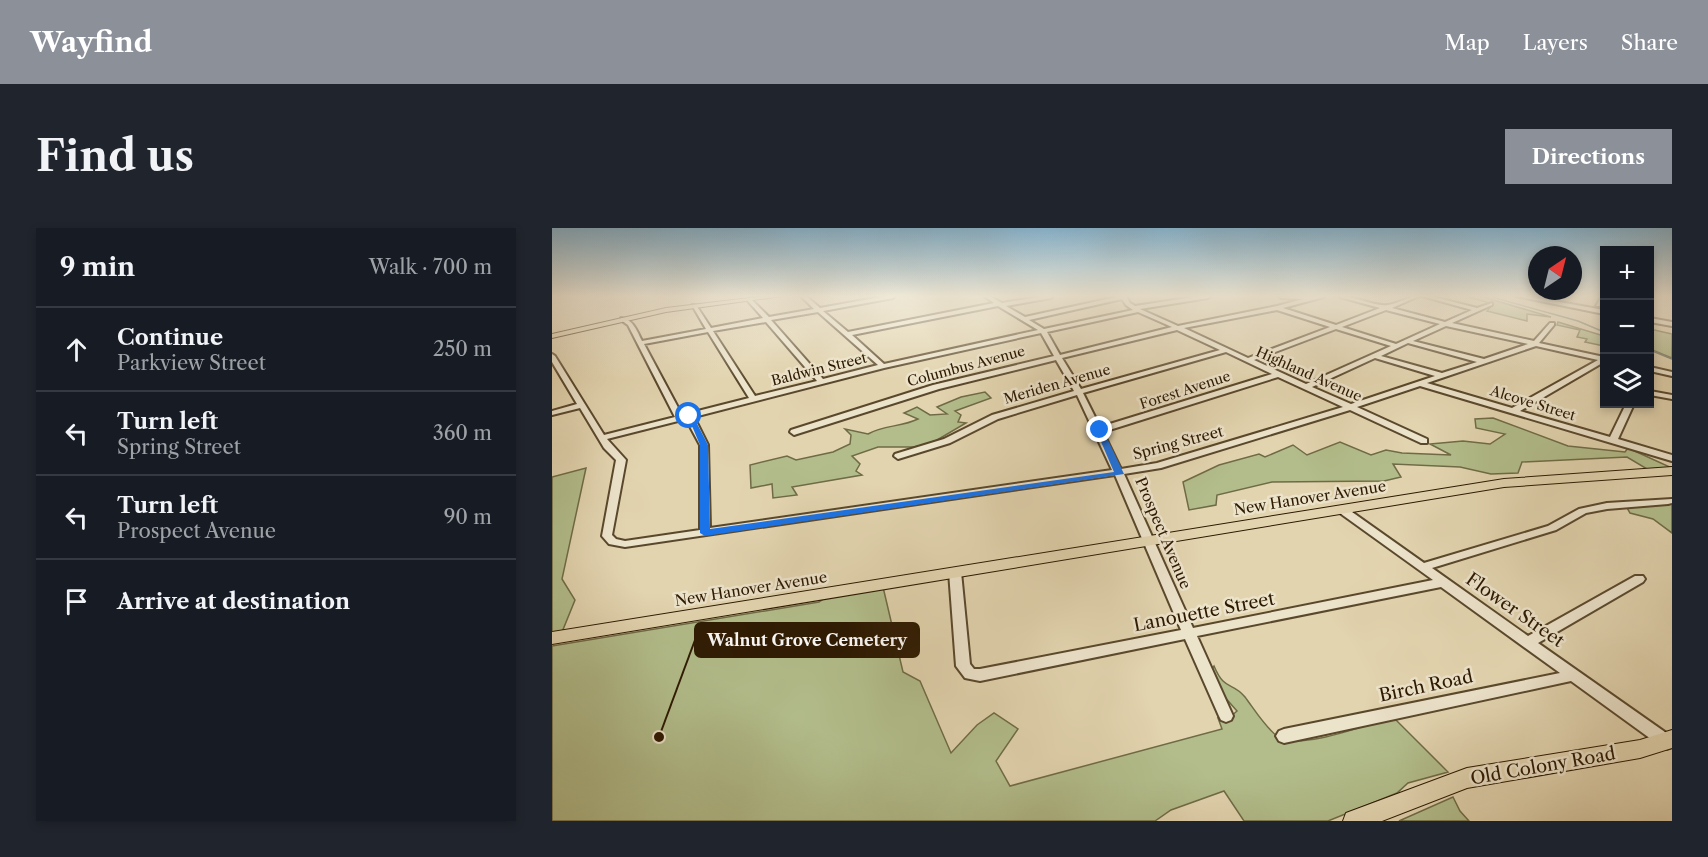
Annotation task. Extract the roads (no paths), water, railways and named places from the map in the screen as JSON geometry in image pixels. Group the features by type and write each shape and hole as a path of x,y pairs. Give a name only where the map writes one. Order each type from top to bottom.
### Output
{"main road":[{"path":"555,334 602,324"},
{"name":"New Hanover Avenue","path":"552,638 1516,481 1672,471"},
{"name":"Old Colony Road","path":"1354,821 1467,778 1640,749 1670,741"}],"street":[{"path":"630,324 704,445 705,533"},
{"path":"705,324 753,399"},
{"path":"641,344 742,324"},
{"path":"770,324 822,382"},
{"path":"836,324 883,366"},
{"path":"848,334 901,324"},
{"name":"Prospect Avenue","path":"1032,324 1043,331 1100,430 1226,716"},
{"name":"Baldwin Street","path":"602,438 883,366 1074,324"},
{"name":"Highland Avenue","path":"1168,324 1424,441"},
{"name":"Columbus Avenue","path":"794,432 925,390 1199,324"},
{"path":"1325,324 1397,346"},
{"path":"1248,360 1344,324"},
{"path":"1307,386 1446,324 1600,358"},
{"path":"1535,344 1552,324"},
{"path":"1407,341 1484,362"},
{"name":"Spring Street","path":"602,438 621,459 607,536 613,542 625,544 1119,474 1175,462 1352,407 1535,344"},
{"name":"Meriden Avenue","path":"898,456 947,441 1007,412 1227,350"},
{"path":"552,356 602,438"},
{"path":"1375,356 1444,376"},
{"path":"1513,411 1600,361"},
{"path":"1654,370 1672,374"},
{"name":"Forest Avenue","path":"1100,430 1279,374"},
{"name":"Alcove Street","path":"1421,384 1672,458"},
{"path":"1654,394 1672,397"},
{"path":"552,413 582,405"},
{"path":"1613,441 1628,408"},
{"path":"1424,567 1552,528 1586,510 1668,501"},
{"name":"Flower Street","path":"1341,509 1670,741"},
{"name":"Lanouette Street","path":"955,572 963,666 970,674 980,675 1445,582"},
{"path":"1528,642 1640,579"},
{"name":"Birch Road","path":"1284,736 1575,675"}],"waterway":[{"path":"1584,324 1600,330"},
{"path":"1654,352 1672,359"}],"place":[{"name":"Walnut Grove Cemetery","path":"659,737"}]}
